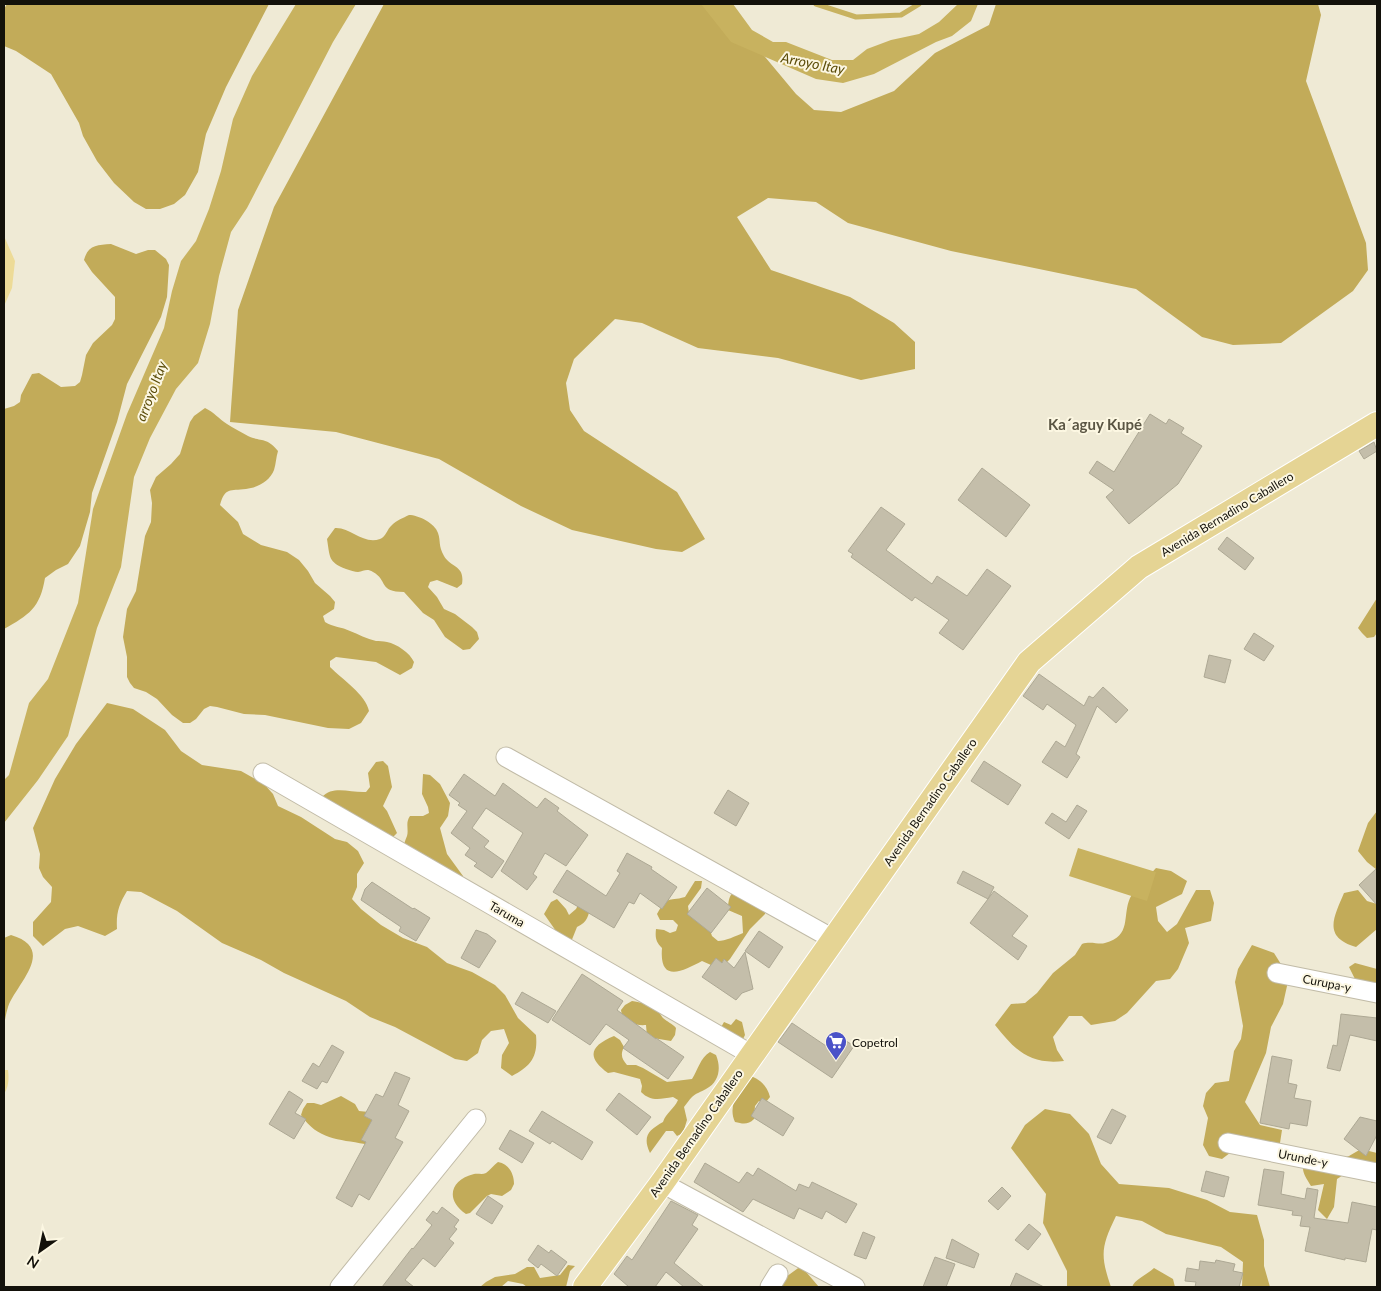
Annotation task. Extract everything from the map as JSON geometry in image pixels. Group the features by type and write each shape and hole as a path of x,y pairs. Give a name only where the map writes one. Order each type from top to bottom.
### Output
{"main road":[{"name":"Avenida Bernadino Caballero","path":"584,1287 662,1183 1030,662 1139,567 1377,424"}],"street":[{"path":"506,757 834,939"},
{"name":"Taruma","path":"262,773 752,1055"},
{"name":"Curupa-y","path":"1277,973 1377,993"},
{"path":"340,1287 476,1119"},
{"name":"Urunde-y","path":"1228,1143 1377,1173"},
{"path":"662,1183 856,1287"}],"shaded area":[{"path":"7,4 269,4 226,87 206,134 198,172 185,195 174,204 160,209 146,209 134,202 114,183 97,161 83,136 79,123 51,74 16,51 4,46 4,9"},
{"path":"384,4 717,4 726,10 796,94 814,110 841,112 894,91 935,53 989,25 996,4 1318,4 1321,15 1306,81 1366,243 1368,270 1353,291 1281,343 1233,345 1202,337 1136,289 951,251 848,223 816,202 768,198 737,217 771,270 850,297 894,323 915,342 915,369 861,380 778,358 698,348 642,323 615,319 574,359 566,383 570,410 584,431 677,492 705,539 682,552 656,549 572,530 521,506 439,459 336,432 230,422 238,310 274,207"},
{"path":"4,236 15,261 12,288 4,306"},
{"path":"111,244 136,254 155,250 166,259 169,265 167,297 161,317 127,384 117,422 92,493 90,512 80,546 68,564 45,578 40,597 32,610 4,629 4,409 20,402 21,395 32,374 39,373 61,387 75,386 80,382 86,355 93,343 112,325 115,319 115,297 92,272 84,260 88,251 94,247"},
{"path":"205,408 232,427 248,436 267,442 278,451 274,470 266,481 250,488 229,491 222,499 220,505 238,522 243,534 261,545 287,552 299,560 315,583 335,602 334,609 323,616 325,622 376,641 395,645 403,649 414,662 412,668 400,675 376,662 336,657 330,661 330,667 359,693 369,711 361,723 349,729 328,728 265,715 244,714 210,706 204,709 190,723 183,723 172,715 157,699 146,692 134,688 127,677 127,657 123,637 127,609 136,591 145,536 151,522 152,503 150,490 156,477 180,454 190,422 194,416"},
{"path":"409,515 421,518 436,529 444,556 461,573 462,584 457,588 437,580 430,582 428,587 444,609 455,614 477,632 479,639 470,649 463,650 445,637 434,620 423,613 404,592 390,590 384,585 378,575 371,571 357,572 346,569 336,564 331,558 327,539 335,528 341,528 368,540 380,539 394,523"},
{"path":"1377,598 1377,633 1374,637 1367,638 1358,628"},
{"path":"107,703 133,709 165,730 181,751 202,765 241,771 264,784 273,794 278,806 301,817 335,839 347,842 358,851 364,863 357,874 357,887 352,899 381,925 403,938 427,947 447,963 472,972 495,985 505,995 518,1018 536,1035 536,1049 532,1060 512,1076 501,1068 502,1055 509,1043 504,1029 491,1031 482,1040 478,1053 467,1061 455,1059 395,1027 370,1017 346,1001 222,943 177,911 141,892 127,891 119,909 117,929 105,936 78,926 65,929 43,946 33,936 33,922 51,902 52,887 43,877 39,868 40,854 33,828 55,779 76,744"},
{"path":"383,761 388,766 392,787 383,806 397,833 387,843 322,797 326,793 337,790 366,792 370,787 368,773 376,762"},
{"path":"423,774 430,775 440,784 450,803 448,816 440,828 447,854 463,876 460,882 404,848 410,816 423,816 429,813 422,794"},
{"path":"1377,811 1377,870 1358,851 1368,823"},
{"path":"1156,868 1171,871 1187,881 1182,894 1156,907 1158,921 1167,932 1177,924 1196,890 1210,890 1214,903 1211,921 1185,928 1189,943 1178,969 1170,979 1156,981 1127,1013 1115,1021 1091,1025 1082,1016 1069,1016 1053,1037 1057,1050 1064,1061 1041,1061 1024,1054 1009,1042 995,1025 1011,1004 1025,1003 1037,993 1053,973 1075,955 1082,944 1105,943 1119,936 1125,925 1130,898 1138,886"},
{"path":"695,881 702,881 701,888 688,906 689,913 710,930 712,936 718,941 743,933 742,916 728,910 730,896 735,890 746,883 759,886 765,891 765,914 750,929 730,959 720,969 702,961 680,971 668,971 664,967 662,948 656,940 656,929 670,933 676,931 678,925 673,920 660,920 657,914 666,902 685,897"},
{"path":"1358,890 1367,901 1377,904 1377,929 1356,947 1338,938 1335,932 1334,918 1344,893"},
{"path":"557,899 569,915 576,909 581,899 591,905 587,918 577,927 571,942 556,931 544,914 551,902"},
{"path":"11,935 25,941 31,949 33,958 25,978 8,1007 4,1026 4,938"},
{"path":"1252,945 1274,953 1289,977 1283,1004 1271,1027 1266,1053 1245,1102 1260,1125 1282,1130 1280,1143 1268,1149 1243,1143 1222,1159 1209,1156 1203,1145 1208,1118 1203,1106 1206,1093 1215,1083 1229,1081 1234,1051 1241,1039 1243,1026 1235,982 1238,969"},
{"path":"1355,963 1377,969 1377,987 1356,981 1349,967"},
{"path":"632,1001 653,1007 676,1028 675,1035 671,1041 647,1037 646,1025 633,1023 622,1016 621,1010"},
{"path":"736,1019 742,1022 745,1035 742,1041 720,1029 724,1022 731,1025"},
{"path":"614,1036 620,1040 624,1047 622,1057 627,1065 636,1065 667,1082 692,1079 701,1061 710,1052 716,1055 718,1060 717,1078 711,1086 690,1099 684,1107 687,1120 683,1133 677,1136 673,1131 666,1131 650,1153 647,1142 648,1134 663,1122 678,1100 673,1097 656,1099 648,1097 641,1092 640,1079 614,1072 608,1073 596,1062 594,1052 596,1048"},
{"path":"4,1070 8,1070 8,1085 4,1094"},
{"path":"747,1075 762,1083 770,1097 766,1102 759,1101 755,1106 754,1119 743,1124 735,1122 733,1104"},
{"path":"341,1096 355,1104 359,1111 379,1113 365,1144 322,1134 314,1129 301,1115 307,1103 321,1105"},
{"path":"1045,1109 1070,1114 1089,1134 1101,1164 1119,1184 1169,1188 1207,1200 1230,1212 1257,1215 1264,1240 1264,1266 1270,1287 1242,1287 1243,1262 1221,1247 1166,1234 1142,1221 1116,1216 1107,1236 1104,1251 1105,1267 1111,1287 1067,1287 1067,1271 1043,1223 1046,1194 1011,1148 1025,1125"},
{"path":"1361,1149 1377,1153 1377,1183 1372,1183 1361,1174 1348,1172 1337,1179 1334,1207 1327,1219 1318,1210 1324,1184 1311,1186 1303,1171 1304,1164 1313,1151 1326,1153 1339,1159"},
{"path":"498,1162 508,1167 512,1173 514,1184 511,1190 502,1196 491,1194 487,1196 470,1213 466,1214 459,1209 453,1197 455,1186 466,1177 486,1173"},
{"path":"568,1265 575,1266 570,1271 566,1287 527,1287 523,1284 508,1281 501,1287 480,1287 495,1277 515,1274 527,1267 534,1267 540,1278 560,1275"},
{"path":"801,1266 819,1287 763,1287 779,1282"},
{"path":"1154,1268 1173,1279 1175,1287 1132,1287 1136,1282"}],"water":[{"name":"arroyo Itay","path":"296,4 356,4 333,42 247,208 231,232 219,276 210,324 198,363 176,389 150,438 134,477 121,567 97,628 68,736 38,780 4,823 4,780 9,775 29,703 48,679 78,603 93,509 127,414 164,328 181,261 196,241 209,209 221,171 233,119 252,76"},
{"path":"701,4 733,4 752,30 773,42 786,42 832,60 853,60 867,49 891,40 919,34 939,22 958,4 978,4 971,21 952,36 936,42 874,74 843,83 816,79 731,42"},
{"path":"1078,848 1156,872 1147,901 1069,876"}],"building":[{"path":"1150,414 1166,424 1169,419 1184,428 1181,433 1202,446 1178,484 1129,524 1106,497 1114,490 1089,473 1097,461 1114,472"},
{"path":"1374,442 1377,451 1364,459 1359,451"},
{"path":"982,468 1030,505 1006,537 958,500"},
{"path":"881,507 905,524 886,550 932,584 937,576 967,596 987,569 1011,586 963,650 939,633 949,620 915,597 912,601 851,557 853,554 848,551"},
{"path":"1227,537 1254,558 1245,570 1218,549"},
{"path":"1254,633 1274,646 1264,661 1244,649"},
{"path":"1209,655 1231,660 1225,683 1204,677"},
{"path":"1039,674 1084,706 1089,696 1093,698 1103,687 1128,710 1116,723 1097,706 1076,754 1080,757 1067,778 1042,762 1056,741 1065,747 1076,725 1047,704 1043,710 1023,696"},
{"path":"984,761 1021,785 1008,805 971,781"},
{"path":"464,774 495,796 503,783 537,808 545,798 559,808 557,811 588,835 566,866 545,853 533,874 537,877 527,890 501,871 523,833 486,808 472,828 489,841 484,847 504,861 492,878 474,866 477,863 465,855 470,848 451,833 467,811 449,795"},
{"path":"728,790 749,803 736,826 714,813"},
{"path":"1077,805 1087,811 1069,839 1045,823 1052,813 1066,822"},
{"path":"627,853 652,867 651,869 677,887 662,909 640,893 634,904 629,902 614,928 553,892 567,870 606,896 620,873 617,871"},
{"path":"1377,868 1377,905 1359,885"},
{"path":"963,871 994,887 988,899 957,883"},
{"path":"372,882 430,918 416,941 399,931 401,927 361,900 365,889"},
{"path":"707,888 731,907 711,933 687,914"},
{"path":"994,891 1028,916 1012,936 1027,946 1018,960 970,923"},
{"path":"476,930 487,934 496,941 479,968 461,958"},
{"path":"759,931 783,947 769,968 745,951"},
{"path":"745,952 753,989 742,993 736,1000 702,977 716,958 722,963 724,959 734,968"},
{"path":"582,974 623,1001 617,1010 684,1057 668,1079 623,1048 629,1040 606,1024 590,1045 552,1020"},
{"path":"522,992 556,1011 548,1023 515,1004"},
{"path":"1341,1014 1377,1018 1377,1041 1350,1035 1340,1071 1327,1068 1333,1045 1337,1046"},
{"name":"Copetrol","path":"792,1023 832,1050 840,1037 854,1046 832,1078 778,1042"},
{"path":"332,1045 344,1052 327,1083 322,1081 317,1089 302,1081 313,1063 319,1067"},
{"path":"1272,1056 1292,1060 1288,1083 1297,1085 1294,1098 1311,1101 1307,1126 1290,1123 1289,1129 1260,1123"},
{"path":"395,1072 410,1078 398,1105 409,1111 395,1138 403,1142 369,1200 359,1194 352,1207 336,1198 366,1142 361,1140 372,1120 364,1116 376,1094 383,1097"},
{"path":"289,1091 303,1100 295,1113 306,1119 294,1139 269,1124"},
{"path":"619,1093 651,1117 637,1135 606,1110"},
{"path":"762,1098 794,1118 783,1136 751,1116"},
{"path":"1112,1109 1126,1116 1111,1144 1097,1137"},
{"path":"542,1111 593,1142 582,1160 552,1141 550,1144 529,1131"},
{"path":"1360,1117 1377,1121 1377,1135 1366,1156 1344,1139"},
{"path":"510,1130 534,1143 522,1163 499,1149"},
{"path":"705,1163 739,1183 747,1172 753,1176 758,1168 796,1191 799,1184 809,1188 812,1182 857,1204 846,1223 826,1211 822,1219 799,1208 794,1219 753,1199 743,1212 694,1182"},
{"path":"1264,1169 1284,1172 1281,1194 1305,1199 1307,1188 1318,1190 1314,1218 1348,1223 1352,1202 1377,1207 1377,1230 1372,1229 1366,1262 1345,1258 1345,1260 1305,1251 1310,1227 1300,1226 1302,1216 1292,1215 1293,1211 1258,1205"},
{"path":"1206,1171 1229,1177 1224,1197 1201,1191"},
{"path":"1002,1187 1011,1196 998,1210 988,1201"},
{"path":"488,1196 503,1206 492,1224 476,1214"},
{"path":"671,1201 698,1215 692,1225 698,1229 674,1263 704,1287 684,1287 666,1272 655,1287 629,1287 614,1274 627,1256 632,1260"},
{"path":"442,1207 459,1220 454,1227 457,1229 449,1239 454,1243 435,1267 423,1258 405,1280 414,1287 382,1287 432,1225 426,1220 433,1211 437,1214"},
{"path":"1029,1224 1041,1234 1028,1250 1015,1240"},
{"path":"863,1232 875,1237 866,1259 854,1255"},
{"path":"952,1239 979,1254 974,1268 946,1258"},
{"path":"538,1245 549,1253 551,1250 567,1262 557,1276 541,1264 538,1268 528,1260"},
{"path":"935,1257 955,1264 946,1287 923,1287"},
{"path":"1216,1260 1235,1264 1233,1271 1243,1273 1239,1287 1195,1287 1196,1282 1185,1281 1187,1268 1199,1270 1200,1261 1215,1263"},
{"path":"1016,1273 1044,1287 1010,1287"}],"waterway":[{"name":"Arroyo Itay","path":"816,4 856,17 901,15 919,4"}],"place":[{"name":"Copetrol","path":"836,1061"}],"district":[{"name":"Ka´aguy Kupé","path":"1095,424"}]}
